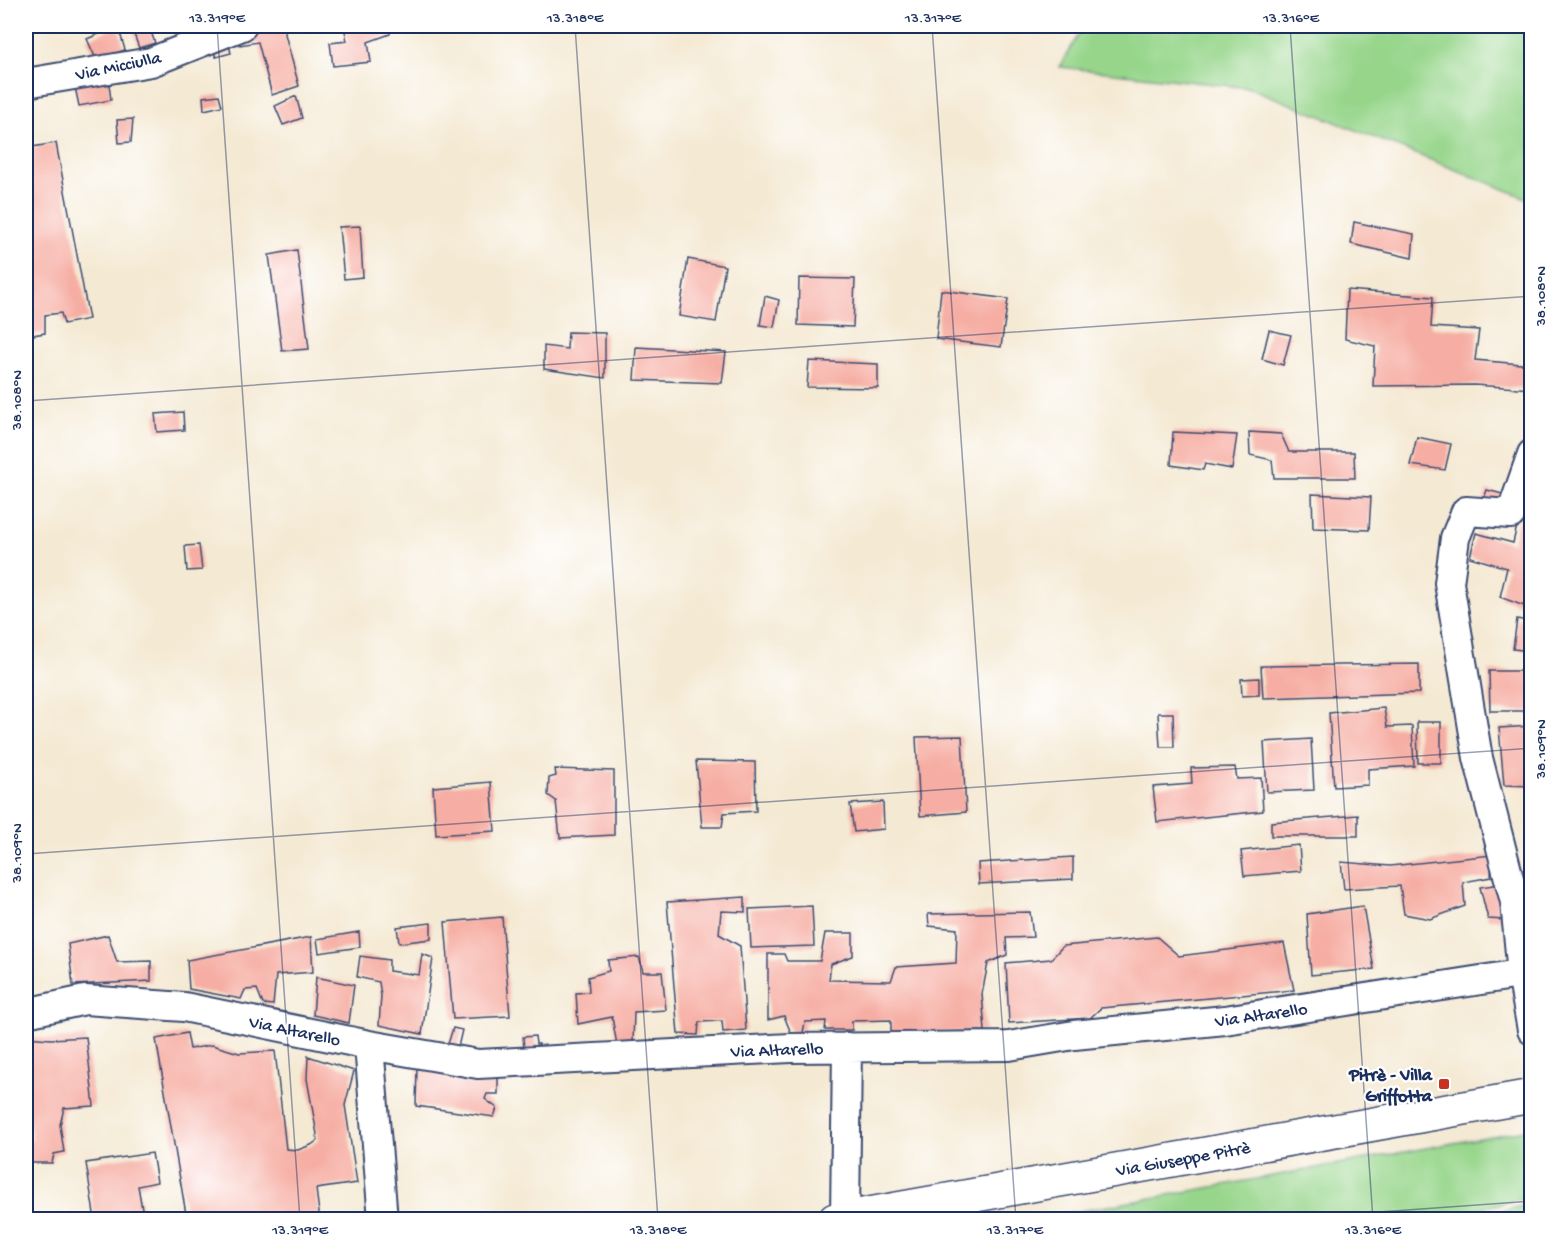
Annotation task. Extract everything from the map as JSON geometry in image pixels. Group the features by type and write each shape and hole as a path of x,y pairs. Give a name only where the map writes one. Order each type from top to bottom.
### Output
{"street":[{"name":"Via Micciulla","path":"26,83 151,62 242,26"},
{"path":"1532,454 1511,514 1466,511 1455,538 1449,583 1478,758 1515,902 1527,973 1532,1030"},
{"name":"Via Altarello","path":"26,1013 85,1000 184,1007 369,1045 478,1064 791,1048 1009,1046 1074,1035 1225,1020 1527,973"},
{"path":"369,1045 383,1220"},
{"path":"840,1219 847,1047"},
{"name":"Via Giuseppe Pitrè","path":"840,1219 1532,1096"}],"green space":[{"path":"1084,26 1531,26 1531,200 1250,88 1059,67"},
{"path":"1531,1129 1531,1197 1427,1220 1036,1219"},
{"path":"1531,1204 1531,1219 1466,1219"}],"building":[{"path":"118,26 125,50 96,59 87,39"},
{"path":"131,26 149,26 155,43 139,48"},
{"path":"257,26 286,26 285,34 299,86 272,95 258,42 240,45 235,32"},
{"path":"344,26 389,26 390,34 368,42 371,62 333,66 330,43 347,41"},
{"path":"228,41 231,53 216,57 212,47"},
{"path":"108,76 111,100 79,106 74,82"},
{"path":"219,95 222,106 204,110 203,97"},
{"path":"296,96 302,118 283,125 275,106"},
{"path":"133,119 131,142 119,143 117,120"},
{"path":"56,143 89,319 64,324 61,313 45,315 45,333 26,336 26,148"},
{"path":"1354,222 1414,234 1412,258 1351,244"},
{"path":"360,226 363,277 344,279 339,227"},
{"path":"297,250 309,349 282,351 269,255"},
{"path":"688,259 725,266 716,322 679,316"},
{"path":"799,278 855,279 853,327 798,325"},
{"path":"941,290 1008,299 1001,347 936,339"},
{"path":"1347,290 1433,297 1431,327 1479,330 1475,360 1532,365 1532,389 1474,385 1373,386 1375,346 1345,339"},
{"path":"765,296 779,300 774,327 760,325"},
{"path":"1269,330 1291,335 1283,365 1262,359"},
{"path":"568,332 605,333 605,378 544,369 544,346 567,349"},
{"path":"636,347 726,352 722,383 634,380"},
{"path":"809,361 878,364 878,388 807,387"},
{"path":"183,412 184,430 157,432 155,414"},
{"path":"1173,432 1237,435 1232,469 1205,464 1203,470 1171,465"},
{"path":"1249,432 1281,434 1289,452 1354,452 1355,478 1274,478 1272,460 1250,455"},
{"path":"1417,437 1451,444 1445,470 1410,465"},
{"path":"1487,490 1510,496 1506,508 1483,501"},
{"path":"1312,494 1371,497 1369,530 1313,528"},
{"path":"1519,517 1532,521 1532,609 1500,597 1507,568 1470,557 1476,533 1513,543"},
{"path":"199,545 202,570 187,571 185,546"},
{"path":"1517,619 1532,622 1532,651 1513,649"},
{"path":"1419,664 1419,693 1263,698 1261,666"},
{"path":"1489,671 1532,671 1532,711 1490,711"},
{"path":"1259,678 1259,695 1242,696 1241,679"},
{"path":"1384,708 1387,727 1412,726 1414,766 1368,769 1368,785 1334,787 1329,713"},
{"path":"1158,713 1173,713 1174,747 1160,747"},
{"path":"1417,722 1441,722 1441,763 1418,763"},
{"path":"1532,726 1532,786 1504,785 1499,728"},
{"path":"962,736 966,812 920,816 916,737"},
{"path":"1311,739 1314,790 1267,792 1264,742"},
{"path":"696,761 755,762 756,811 724,813 722,827 702,827"},
{"path":"1235,767 1237,779 1261,778 1263,811 1157,822 1153,787 1192,784 1191,768"},
{"path":"555,769 614,771 614,835 560,838 556,801 548,795 549,778 556,776"},
{"path":"491,782 495,831 436,835 433,787"},
{"path":"883,802 884,829 854,832 850,804"},
{"path":"1358,815 1358,836 1271,836 1271,822"},
{"path":"1299,845 1301,871 1244,876 1241,851"},
{"path":"1492,855 1491,877 1463,882 1465,906 1430,919 1404,914 1400,886 1344,889 1341,862 1390,866"},
{"path":"1073,857 1073,879 979,884 978,863"},
{"path":"1500,884 1504,920 1488,919 1480,887"},
{"path":"745,897 745,912 721,911 719,934 740,946 746,1030 723,1032 722,1021 699,1022 698,1035 678,1034 667,902"},
{"path":"812,906 814,946 751,948 749,909"},
{"path":"1363,906 1374,969 1311,975 1307,914"},
{"path":"1030,912 1033,937 1006,938 1007,955 988,963 982,994 985,1031 891,1033 891,1020 852,1021 852,1030 825,1030 826,1021 805,1022 803,1033 791,1033 784,1016 768,1020 768,954 784,954 787,961 820,961 825,933 853,933 853,956 831,964 829,980 891,981 896,967 956,963 957,929 929,926 928,914"},
{"path":"502,917 510,1016 453,1019 445,922"},
{"path":"431,923 431,939 399,943 397,927"},
{"path":"359,932 360,947 319,953 317,939"},
{"path":"108,935 117,962 151,961 151,981 73,985 68,944"},
{"path":"311,937 313,972 276,975 273,1005 263,1004 257,989 245,990 241,999 189,989 187,960"},
{"path":"1157,937 1179,956 1284,943 1294,990 1101,1008 1090,1018 1009,1023 1006,963 1051,959 1063,946"},
{"path":"422,954 433,958 422,1034 379,1025 381,996 379,982 357,977 360,956 389,960 389,971 419,975"},
{"path":"639,957 643,972 662,972 666,1010 634,1012 633,1043 617,1045 612,1017 578,1024 576,993 589,992 588,977 609,971 608,960"},
{"path":"316,977 354,985 349,1023 313,1015"},
{"path":"453,1028 462,1030 458,1047 448,1044"},
{"path":"187,1033 190,1049 212,1045 239,1053 275,1051 286,1149 298,1150 318,1140 307,1079 308,1056 354,1071 345,1105 357,1183 316,1189 320,1220 187,1220 156,1039"},
{"path":"535,1036 539,1048 524,1049 523,1037"},
{"path":"26,1037 51,1039 86,1037 94,1106 64,1108 60,1125 64,1152 54,1154 52,1163 26,1163 26,1141 32,1140 26,1112"},
{"path":"417,1067 498,1071 498,1094 487,1094 485,1099 497,1108 494,1117 416,1106"},
{"path":"152,1153 157,1182 138,1186 144,1220 95,1220 86,1163"}],"place":[{"name":"Pitrè - Villa Griffotta","path":"1444,1084"}]}
